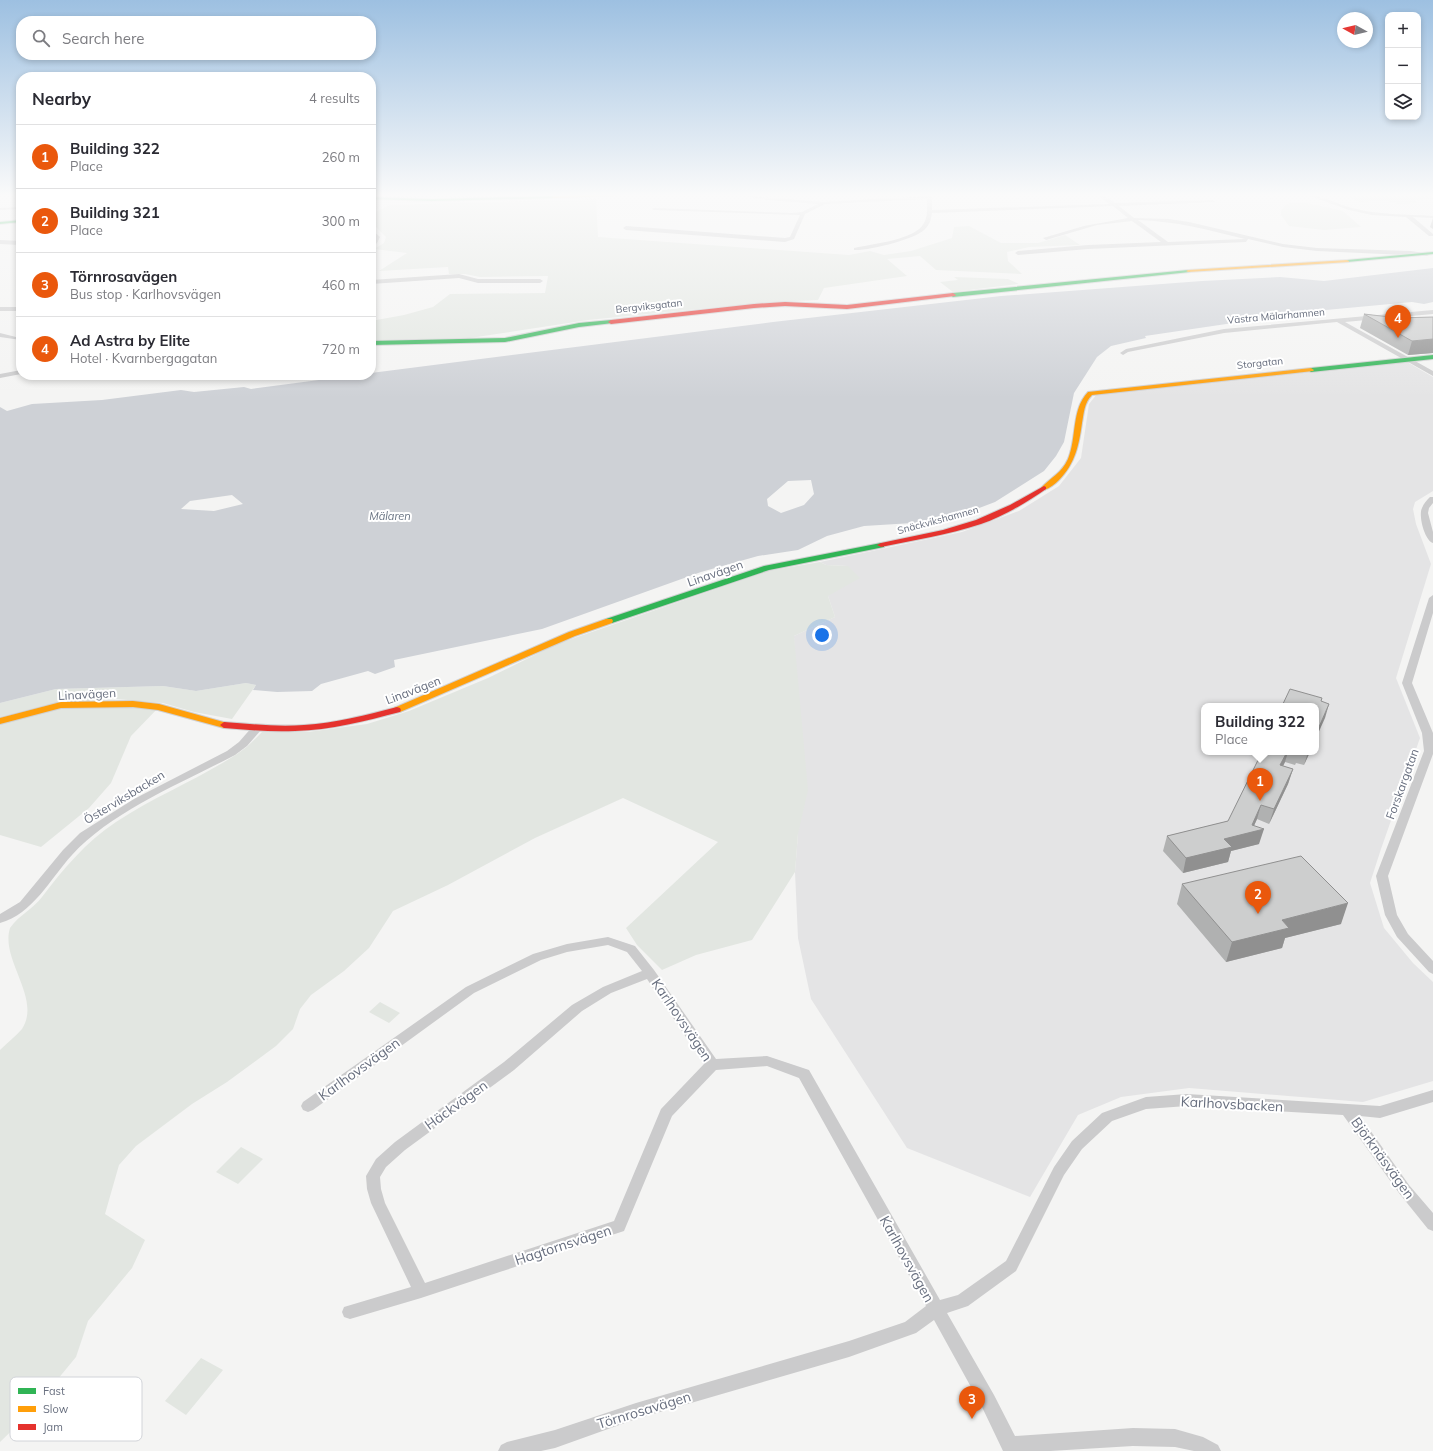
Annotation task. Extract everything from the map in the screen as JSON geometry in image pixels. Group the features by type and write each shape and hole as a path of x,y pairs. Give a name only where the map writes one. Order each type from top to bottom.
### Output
{"street":[{"name":"Bergviksgatan","path":"376,343 505,340 579,325 754,306 785,304 847,307 1194,270 1342,262"},
{"path":"376,282 459,276 478,281 540,281"},
{"path":"0,309 16,309"},
{"path":"1430,312 1433,316"},
{"name":"Västra Mälarhamnen","path":"1123,353 1126,351 1224,331 1430,312"},
{"path":"1339,321 1433,374"},
{"path":"0,335 16,338"},
{"path":"0,343 16,340"},
{"name":"Storgatan","path":"1090,393 1433,357"},
{"path":"0,376 16,373"},
{"name":"Snäckvikshamnen","path":"817,558 947,531 979,522 1019,504 1049,485 1066,470 1075,452 1083,400 1090,393"},
{"path":"1433,499 1426,505 1424,511 1433,541"},
{"name":"Linavägen","path":"0,721 61,706 133,704 159,707 218,724 257,728 304,728 365,719 404,708 572,634 767,568 817,558"},
{"name":"Forskargatan","path":"1433,598 1407,683 1428,732 1430,741 1429,751 1382,876 1391,915 1403,937 1433,969"},
{"name":"Österviksbacken","path":"0,919 24,905 67,853 84,836 108,818 230,753 242,744 257,728"},
{"name":"Karlhovsvägen","path":"308,1106 470,990 537,957 567,948 608,941 631,949 650,973 712,1065 767,1062 804,1074 988,1401 1011,1448"},
{"name":"Häckvägen","path":"421,1291 378,1203 374,1189 373,1176 381,1163 400,1146 509,1066 578,1008 607,990 650,973"},
{"name":"Hagtornsvägen","path":"350,1312 421,1291 619,1226 666,1112 712,1065"},
{"name":"Karlhovsbacken","path":"935,1309 962,1301 1011,1266 1059,1171 1077,1145 1107,1117 1146,1103 1187,1100 1380,1112 1433,1096"},
{"name":"Björknäsvägen","path":"1348,1111 1404,1189 1433,1224"},
{"name":"Törnrosavägen","path":"507,1451 555,1439 636,1411 849,1349 910,1328 935,1309"},
{"path":"1011,1448 1133,1437 1175,1438 1198,1443 1212,1451"}],"shaded area":[{"path":"393,262 890,262 907,276 824,288 818,300 770,302 588,320 470,338 376,340 376,320 404,315 433,307 450,294 545,293 548,276 480,277 465,274 449,274 448,267 379,271"},
{"path":"927,262 1009,262 1022,274 936,270"},
{"path":"954,277 1008,279 1019,284 953,292 940,282 958,280"},
{"path":"1407,362 1433,377 1433,491 1415,502 1413,509 1416,524 1431,564 1396,678 1420,738 1370,883 1384,928 1413,963 1433,982 1433,1081 1363,1102 1189,1088 1121,1097 1078,1115 1030,1197 907,1148 811,999 798,938 795,872 798,834 794,636 835,617 828,596 848,566 826,565 820,562 962,532 1019,511 1059,486 1081,458 1089,404 1097,394"},
{"path":"820,562 826,565 848,566 860,578 828,596 835,617 794,636 808,790 798,834 795,872 752,940 696,955 662,970 637,945 626,928 718,842 623,798 535,838 448,885 393,911 369,948 344,971 311,995 300,1009 293,1029 276,1046 227,1082 192,1104 136,1146 119,1165 105,1214 145,1240 132,1268 88,1321 76,1357 60,1377 10,1377 10,1432 0,1442 0,1050 22,1029 27,1017 27,1005 24,992 10,953 8,940 10,928 38,901 76,856 105,830 146,804 208,772 237,754 262,732 308,732 367,724 409,711 488,678 557,644 768,571"},
{"path":"246,683 256,685 232,719 194,712 163,703 116,699 46,705 0,717 0,703 56,689 163,686 196,691"},
{"path":"61,705 159,707 131,736 111,783 89,808 41,847 0,835 0,721"},
{"path":"380,1002 400,1013 389,1023 369,1012"},
{"path":"241,1147 263,1159 238,1184 216,1172"},
{"path":"201,1358 223,1370 186,1415 165,1401"}],"water":[{"name":"Mälaren","path":"1433,268 1433,302 1424,304 1412,302 1315,311 1145,336 1146,338 1111,346 1097,357 1074,393 1064,442 1056,456 1044,471 995,502 945,521 864,526 827,536 798,550 758,556 701,572 542,629 394,660 395,667 375,674 368,671 321,684 312,691 277,692 253,690 256,685 246,683 196,691 163,686 56,689 0,703 0,407 7,411 32,404 102,400 181,390 194,392 244,387 251,389 319,380 376,380 376,372 773,322 1001,296 1202,281 1280,277 1324,281","holes":["811,480 814,494 804,505 781,513 768,506 767,499 788,481","232,495 243,504 214,511 181,509 190,501"]}],"building":[{"path":"1364,314 1398,318 1433,317 1433,339 1412,341"},
{"path":"1290,689 1322,698 1321,701 1329,704 1319,727 1319,703 1283,703"},
{"path":"1261,755 1285,755 1280,765 1293,769 1274,809 1261,805 1252,825 1264,829 1224,839 1232,847 1186,858 1167,836 1228,821"},
{"path":"1301,856 1348,903 1282,920 1289,928 1232,942 1182,884"}],"traffic: fast":[{"path":"953,295 1188,271"},
{"path":"376,343 505,340 579,325 611,322"},
{"path":"1311,370 1433,357"},
{"path":"609,621 767,568 881,545"}],"traffic: slow":[{"path":"1188,271 1336,262"},
{"path":"1044,488 1062,474 1071,458 1074,450 1082,405 1090,393 1311,370"},
{"path":"397,710 572,634 609,621"},
{"path":"0,721 61,705 133,704 159,707 224,725"}],"traffic: jam":[{"path":"611,322 754,306 785,304 847,307 953,295"},
{"path":"881,545 943,532 979,522 1029,498 1044,488"},
{"path":"224,725 294,729 351,721 397,710"}],"place":[{"name":"Ad Astra by Elite","path":"1398,338"},
{"name":"Building 322","path":"1260,801"},
{"name":"Building 321","path":"1258,914"},
{"name":"Törnrosavägen","path":"972,1419"}]}
